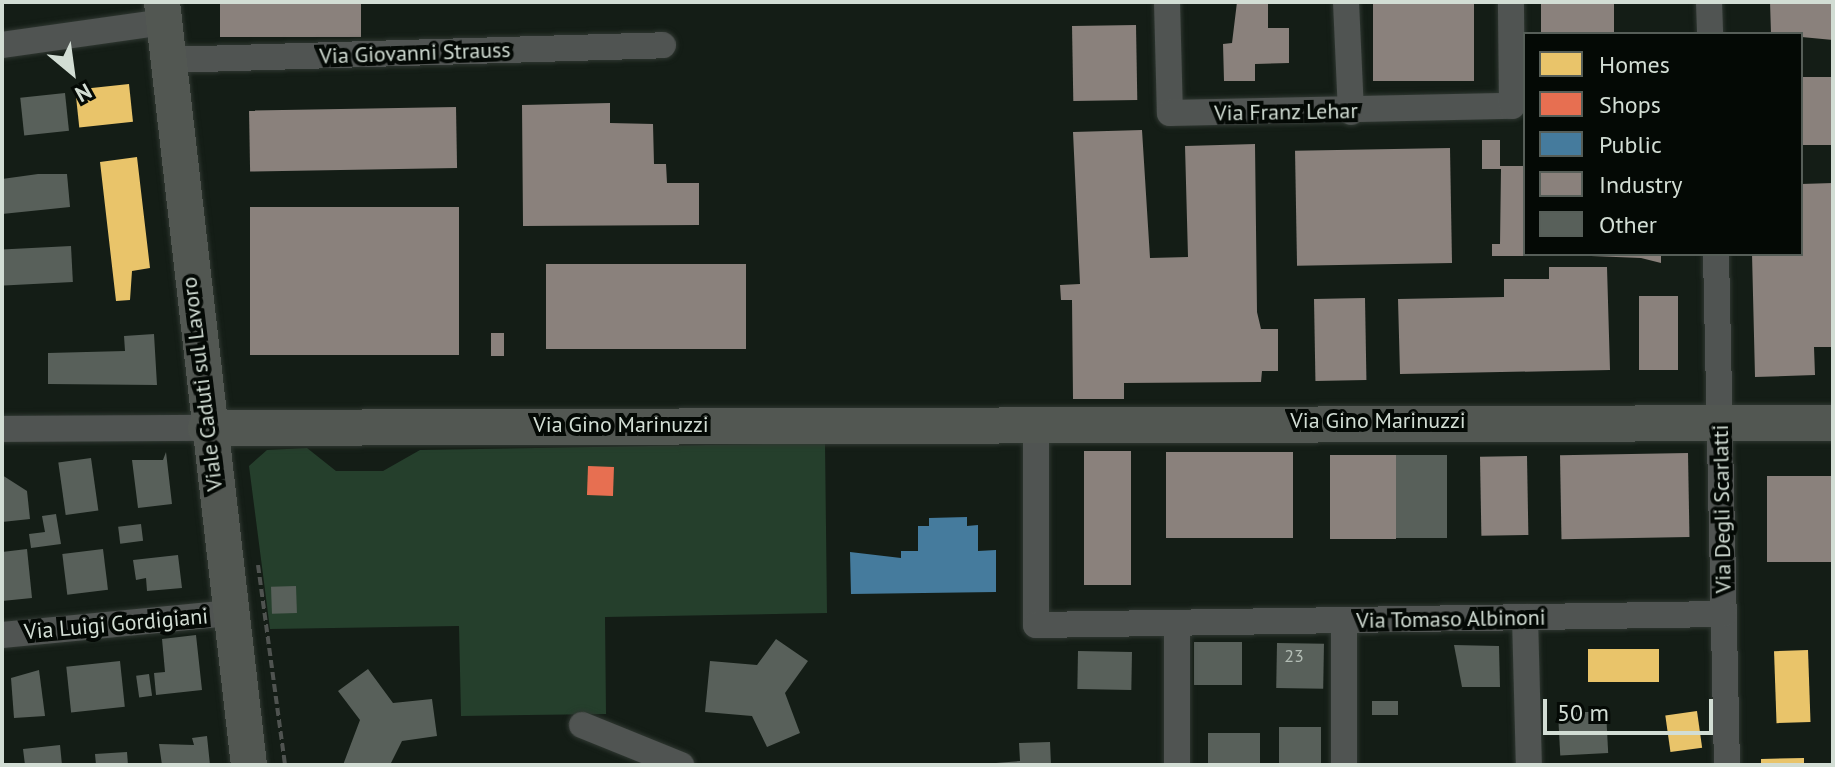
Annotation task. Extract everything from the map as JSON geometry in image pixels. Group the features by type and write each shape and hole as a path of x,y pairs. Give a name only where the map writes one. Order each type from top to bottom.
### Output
{"street":[{"name":"Via Franz Lehar","path":"1167,2 1170,113 1351,112 1512,106 1511,2"},
{"path":"1346,2 1351,112"},
{"path":"1709,2 1710,32"},
{"path":"2,45 163,12"},
{"name":"Viale Caduti sul Lavoro","path":"163,12 206,428 249,765"},
{"name":"Via Giovanni Strauss","path":"167,60 663,45"},
{"name":"Via Degli Scarlatti","path":"1716,256 1727,765"},
{"name":"Via Gino Marinuzzi","path":"206,428 1036,423 1833,423"},
{"name":"Via Tomaso Albinoni","path":"1036,423 1036,625 1724,614"},
{"path":"2,429 206,428"},
{"name":"Via Luigi Gordigiani","path":"2,635 229,613"},
{"path":"1525,617 1529,765"},
{"path":"1344,621 1344,765"},
{"path":"1177,624 1177,765"},
{"path":"582,725 681,765"}],"green space":[{"path":"825,443 827,613 605,617 606,714 461,716 459,626 270,629 249,466 267,450 307,448 336,471 383,471 420,450"}],"building: Homes":[{"path":"129,84 133,122 79,127 75,90"},
{"path":"137,157 150,268 132,271 130,300 116,301 100,162"},
{"path":"1588,649 1659,649 1659,682 1588,682"},
{"path":"1808,650 1811,722 1777,723 1774,651"},
{"path":"1697,711 1702,748 1670,752 1665,715"},
{"path":"1804,758 1804,765 1761,765 1761,759"}],"building: Shops":[{"path":"588,466 614,467 613,496 587,495"}],"building: Public":[{"path":"967,517 967,526 978,525 978,551 996,550 996,592 851,594 850,552 901,558 901,551 918,551 918,526 929,526 929,518"}],"building: Industry":[{"path":"220,2 361,2 361,37 220,37"},
{"path":"1237,2 1268,2 1268,28 1289,28 1289,63 1255,64 1255,81 1224,81 1223,44 1232,43"},
{"path":"1373,2 1474,2 1474,81 1373,81"},
{"path":"1541,2 1614,2 1614,32 1541,32"},
{"path":"1770,2 1833,2 1833,40 1803,37 1803,32 1771,32"},
{"path":"1136,25 1137,100 1073,101 1072,26"},
{"path":"1803,77 1833,77 1833,145 1803,145"},
{"path":"610,103 610,123 653,124 654,164 666,164 667,183 699,183 699,225 523,226 522,105"},
{"path":"456,107 457,168 250,172 249,111"},
{"path":"1142,130 1150,258 1188,257 1185,146 1255,144 1257,312 1261,329 1278,329 1278,371 1262,371 1261,382 1124,383 1124,399 1073,399 1072,300 1061,300 1060,285 1080,284 1073,132"},
{"path":"1482,140 1500,140 1500,166 1523,166 1523,256 1492,256 1492,244 1500,244 1501,169 1482,169"},
{"path":"1450,148 1452,263 1297,266 1295,151"},
{"path":"1833,183 1833,347 1814,347 1815,375 1755,377 1752,256 1803,256 1803,184"},
{"path":"250,207 459,207 459,355 250,355"},
{"path":"1591,256 1661,256 1661,263 1641,258"},
{"path":"546,264 746,264 746,349 546,349"},
{"path":"1549,267 1607,267 1610,370 1400,374 1398,299 1504,297 1504,279 1549,279"},
{"path":"1639,296 1678,296 1678,370 1639,370"},
{"path":"1365,298 1366,380 1315,381 1314,299"},
{"path":"491,333 504,333 504,356 491,356"},
{"path":"1084,451 1131,451 1131,585 1084,585"},
{"path":"1166,452 1293,452 1293,538 1166,538"},
{"path":"1688,453 1689,537 1561,539 1560,455"},
{"path":"1330,455 1396,455 1396,539 1330,539"},
{"path":"1527,456 1528,535 1481,536 1480,457"},
{"path":"1767,476 1833,476 1833,562 1767,562"}],"building: Other":[{"path":"65,93 69,131 24,135 20,98"},
{"path":"67,174 70,207 2,214 2,179"},
{"path":"71,246 73,282 4,286 2,250"},
{"path":"154,334 157,385 48,384 48,353 125,351 124,336"},
{"path":"166,452 172,504 138,508 132,460 163,460"},
{"path":"1396,455 1447,455 1447,538 1396,538"},
{"path":"91,458 98,510 66,515 58,463"},
{"path":"2,475 27,491 30,519 2,522"},
{"path":"56,514 61,544 31,548 29,534 45,532 42,516"},
{"path":"141,524 143,541 120,544 118,527"},
{"path":"27,549 32,598 2,601 2,552"},
{"path":"103,549 108,590 67,595 62,554"},
{"path":"178,555 182,588 147,591 146,578 136,580 133,560"},
{"path":"296,586 297,613 272,614 271,587"},
{"path":"196,635 202,690 156,695 154,673 165,672 162,639"},
{"path":"776,639 808,661 785,693 800,733 767,747 752,716 705,712 710,661 757,665"},
{"path":"1194,642 1242,642 1242,685 1194,685"},
{"path":"1277,643 1324,644 1323,689 1276,688"},
{"path":"1454,645 1499,646 1500,687 1462,687"},
{"path":"1078,651 1132,652 1131,690 1077,689"},
{"path":"120,661 125,707 71,712 66,667"},
{"path":"368,669 393,703 432,699 437,736 402,741 390,765 343,765 360,720 338,691"},
{"path":"39,670 45,716 14,718 11,678"},
{"path":"149,674 152,696 139,698 136,676"},
{"path":"1372,701 1398,701 1398,715 1372,715"},
{"path":"1606,711 1608,753 1560,755 1558,714"},
{"path":"1279,727 1321,727 1321,765 1279,765"},
{"path":"1208,733 1260,733 1260,765 1208,765"},
{"path":"207,736 210,765 162,765 159,744 194,745 192,738"},
{"path":"1050,742 1051,765 971,765 1020,761 1019,743"},
{"path":"60,745 62,765 25,765 23,749"},
{"path":"127,752 128,765 96,765 95,754"}]}
